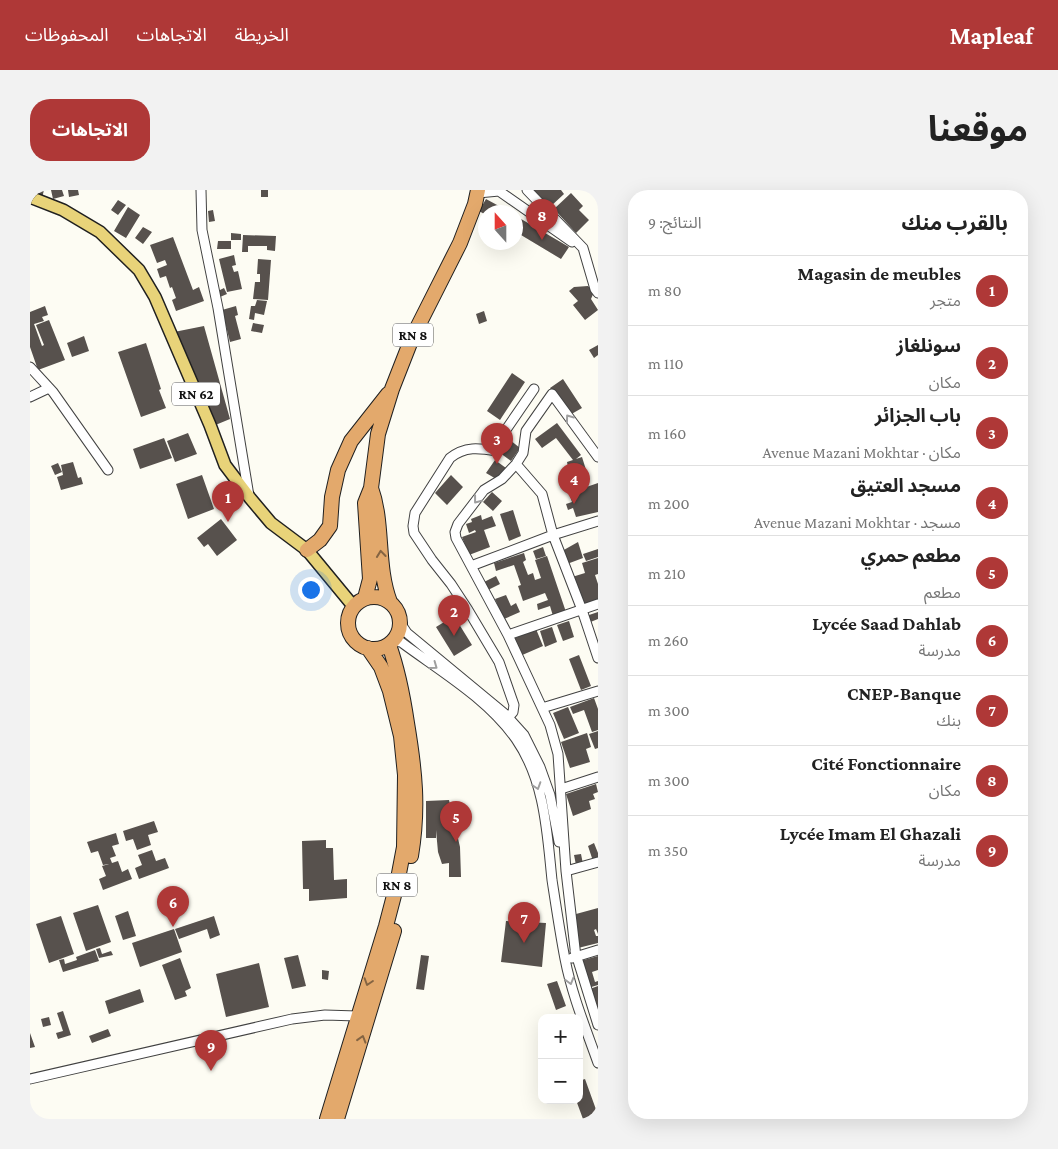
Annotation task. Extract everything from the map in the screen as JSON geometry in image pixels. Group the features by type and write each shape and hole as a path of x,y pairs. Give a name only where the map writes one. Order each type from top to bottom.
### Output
{"highway":[{"name":"RN 8","path":"359,602 370,579 365,503 371,488 378,434 392,389 412,338 460,243 478,191"},
{"path":"307,550 320,540 330,526 332,497 338,470 350,442 392,389"},
{"name":"RN 8","path":"371,488 376,502 384,578 390,602"},
{"path":"378,597 390,602 400,616 399,630 391,643 382,648 368,648 356,641 349,628 350,613 359,602 378,597"},
{"name":"RN 8","path":"337,1119 391,942 408,876 414,837 415,767 402,690 391,643"},
{"name":"RN 8","path":"326,1119 386,926 404,847 406,775 401,736 390,691 381,668 368,648"}],"main road":[{"name":"RN 62","path":"30,197 63,210 100,232 139,270 155,297 210,425 225,465 271,523 307,550 359,602"}],"street":[{"path":"201,190 202,230 218,308 250,498"},
{"path":"528,190 583,248 594,289 598,293"},
{"path":"478,191 499,191 583,248"},
{"path":"30,367 50,388 108,470"},
{"path":"30,397 50,388"},
{"path":"506,720 513,712 514,705 499,662 451,584 417,539 413,526 415,513 450,458 463,450 471,448 494,450 534,389"},
{"path":"576,957 566,871 558,754 550,725 508,635 456,538 455,532 458,524 484,490 502,479 516,464 523,453 526,431 552,394 598,457"},
{"path":"516,464 542,494 553,535 598,658"},
{"path":"471,566 553,535 598,521"},
{"path":"508,635 598,604"},
{"path":"400,624 407,633 524,735 531,748 550,795 564,872 567,915 576,957 598,1025"},
{"path":"391,643 400,642 506,720 523,750 541,797 565,960 571,984 598,1063"},
{"path":"542,708 598,691"},
{"path":"561,789 598,777"},
{"path":"566,871 598,862"},
{"path":"565,960 598,950"},
{"path":"30,1079 292,1019 325,1015 357,1016"}],"building":[{"path":"30,190 44,190 42,198 30,195"},
{"path":"51,190 62,190 64,196 53,199"},
{"path":"68,190 78,190 79,195 69,197"},
{"path":"261,190 268,190 268,197 261,197"},
{"path":"534,190 561,190 564,194 550,207"},
{"path":"571,193 583,206 579,210 589,220 576,233 554,209"},
{"path":"486,199 497,205 482,205"},
{"path":"118,200 126,205 118,215 111,210"},
{"path":"128,207 140,215 126,238 114,231"},
{"path":"213,210 215,221 209,222 208,211"},
{"path":"523,220 569,247 561,259 523,236"},
{"path":"143,227 152,232 143,244 135,238"},
{"path":"231,233 241,234 241,240 231,240"},
{"path":"243,235 276,236 275,251 267,250 267,246 248,246 248,252 242,252"},
{"path":"173,237 193,290 199,287 204,301 176,311 172,300 176,298 172,287 170,288 166,276 160,278 157,269 167,265 165,260 157,263 150,245"},
{"path":"218,241 231,241 231,249 217,249"},
{"path":"234,255 236,265 232,266 234,272 238,271 242,289 227,292 219,259"},
{"path":"258,259 271,260 268,300 253,299 255,282 260,282 260,274 257,274"},
{"path":"588,286 594,292 591,299 598,310 585,320 573,305 578,301 569,291 574,287"},
{"path":"224,288 227,294 220,297 218,291"},
{"path":"257,300 267,301 264,315 255,313 254,320 249,319 251,306 255,306"},
{"path":"45,306 48,315 42,317 44,321 34,324 42,346 44,345 36,325 49,320 65,360 38,370 30,347 30,312"},
{"path":"236,306 238,315 235,316 241,339 230,342 222,310"},
{"path":"484,311 487,321 479,324 476,314"},
{"path":"253,323 264,325 262,333 251,331"},
{"path":"204,326 230,419 213,426 174,332"},
{"path":"84,336 89,351 72,357 67,343"},
{"path":"146,343 166,408 141,417 118,352"},
{"path":"598,345 598,355 594,358 589,350"},
{"path":"512,373 525,382 500,420 487,411"},
{"path":"563,379 582,408 568,416 550,388"},
{"path":"557,423 581,455 576,459 582,457 587,473 567,480 563,469 568,467 567,462 573,460 556,438 542,448 535,439"},
{"path":"188,433 197,454 175,462 167,441"},
{"path":"164,438 172,458 140,469 133,449"},
{"path":"510,440 520,448 511,461 500,453"},
{"path":"495,460 506,468 498,480 486,473"},
{"path":"73,462 78,478 81,477 83,484 61,490 57,477 63,475 61,465"},
{"path":"58,463 62,472 55,475 51,466"},
{"path":"202,475 214,509 188,519 176,484"},
{"path":"451,475 463,487 447,505 435,493"},
{"path":"598,483 598,512 576,517 573,508 568,510 566,504 572,502 569,493"},
{"path":"492,492 502,501 493,511 483,502"},
{"path":"513,510 521,536 509,541 500,514"},
{"path":"481,515 482,520 492,516 496,526 484,530 490,547 469,555 462,537 476,532 475,530 469,533 466,524 472,522 471,519"},
{"path":"221,519 237,540 217,556 208,544 204,547 197,538"},
{"path":"578,542 583,558 567,564 562,551"},
{"path":"543,547 546,556 536,559 533,551"},
{"path":"598,549 598,557 586,561 583,554"},
{"path":"524,553 526,560 523,562 528,575 533,573 535,580 541,578 535,560 547,556 566,612 553,616 550,606 538,610 537,604 548,600 545,593 523,601 518,586 521,585 514,565 496,571 494,563"},
{"path":"598,558 598,574 595,575 598,584 598,601 582,607 572,577 585,573 582,563"},
{"path":"496,576 500,584 488,590 484,582"},
{"path":"506,595 511,606 516,603 520,612 504,619 495,599"},
{"path":"598,612 598,619 588,623 586,616"},
{"path":"454,616 472,645 454,656 436,627"},
{"path":"569,621 574,637 563,641 557,625"},
{"path":"552,627 557,642 545,647 540,631"},
{"path":"536,629 543,646 520,656 513,639"},
{"path":"579,655 591,686 581,690 569,659"},
{"path":"594,698 598,709 598,730 592,732 584,710 573,714 570,707"},
{"path":"568,707 579,733 564,739 553,713"},
{"path":"598,731 598,748 595,749 589,734"},
{"path":"587,733 591,747 586,749 590,762 570,768 561,742"},
{"path":"596,784 598,792 593,794 595,799 589,801 591,809 573,816 566,794"},
{"path":"449,800 460,847 461,877 449,877 449,863 442,864 438,852 436,830 436,838 426,838 426,801"},
{"path":"154,821 158,832 148,835 151,845 137,850 133,839 126,841 123,831"},
{"path":"116,833 119,844 112,846 116,856 110,858 112,863 118,861 122,872 128,869 132,879 103,890 99,879 106,876 102,866 109,864 103,865 98,851 91,853 87,842"},
{"path":"326,840 326,848 333,848 334,880 347,879 347,898 309,901 309,889 303,889 302,841"},
{"path":"594,843 598,853 598,860 593,861 588,846"},
{"path":"152,850 156,861 165,858 169,868 139,879 135,868 142,865 138,855"},
{"path":"581,854 583,864 576,865 574,855"},
{"path":"98,905 111,942 86,951 73,913"},
{"path":"598,908 598,934 596,929 594,930 596,936 598,936 598,943 578,948 576,914"},
{"path":"128,911 136,936 123,940 115,916"},
{"path":"61,916 74,954 49,963 36,924"},
{"path":"214,916 220,935 210,939 207,929 179,939 175,929"},
{"path":"506,921 546,923 542,967 501,962"},
{"path":"174,929 182,952 140,967 132,943"},
{"path":"100,948 102,954 111,951 113,955 99,958 96,949"},
{"path":"95,950 99,961 63,972 59,960 64,959 65,964 77,960 76,957"},
{"path":"298,955 306,986 292,989 284,958"},
{"path":"421,955 429,956 424,990 416,989"},
{"path":"598,956 598,970 592,972 595,982 598,981 598,985 588,988 580,961"},
{"path":"180,958 191,988 185,991 187,996 175,1000 162,965"},
{"path":"259,963 269,1007 226,1017 216,974"},
{"path":"322,970 329,971 328,980 322,979"},
{"path":"557,981 566,1006 556,1010 547,984"},
{"path":"598,986 598,1018 587,990"},
{"path":"140,989 144,1002 109,1014 105,1001"},
{"path":"63,1011 71,1035 58,1039 56,1033 63,1031 57,1013"},
{"path":"49,1017 51,1025 43,1027 41,1019"},
{"path":"108,1029 111,1036 92,1043 89,1036"},
{"path":"30,1033 35,1047 30,1048"},
{"path":"585,1079 598,1119 583,1119 577,1104 583,1104 583,1080"}],"place":[{"name":"Cité Fonctionnaire","path":"542,240"},
{"name":"باب الجزائر","path":"497,464"},
{"name":"مسجد العتيق","path":"574,504"},
{"name":"Magasin de meubles","path":"228,522"},
{"name":"سونلغاز","path":"454,636"},
{"name":"مطعم حمري","path":"456,842"},
{"name":"Lycée Saad Dahlab","path":"173,927"},
{"name":"CNEP-Banque","path":"524,943"},
{"name":"Lycée Imam El Ghazali","path":"211,1071"}]}
